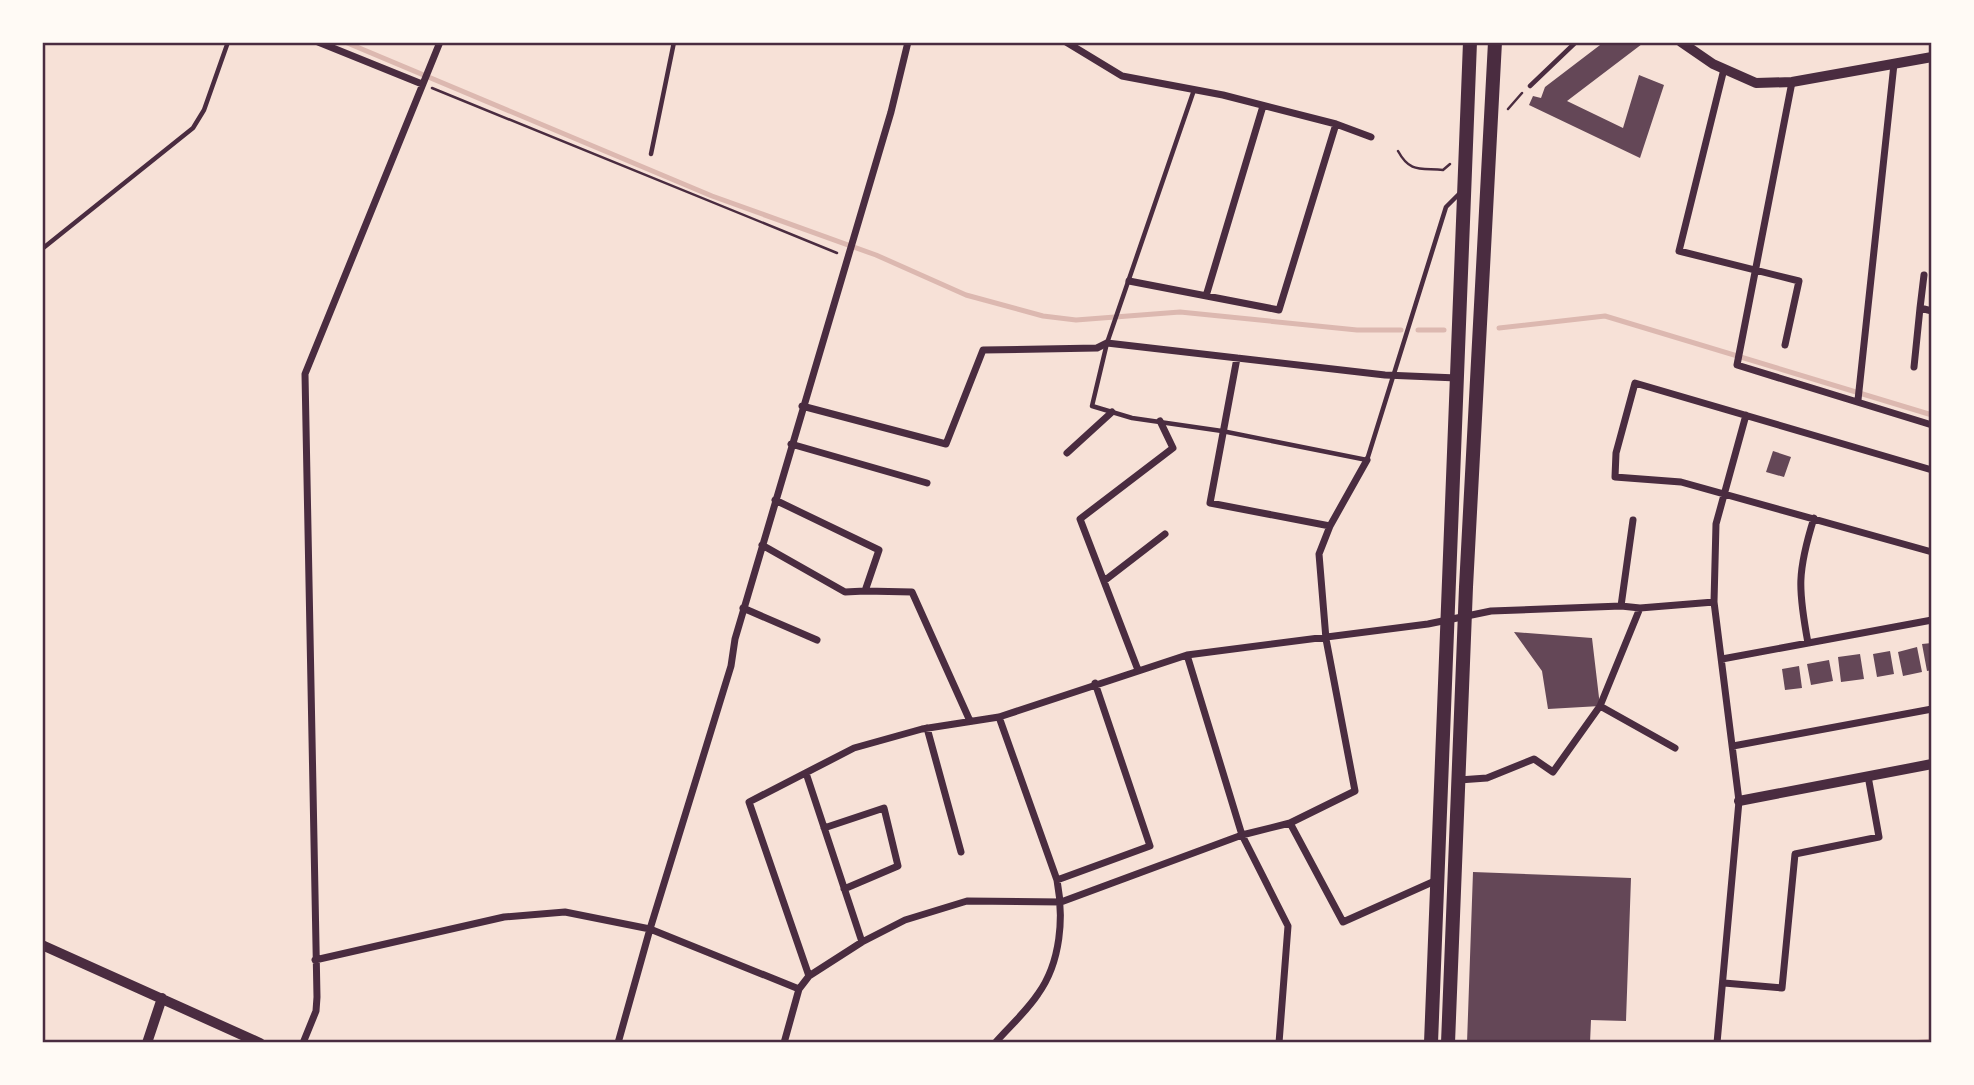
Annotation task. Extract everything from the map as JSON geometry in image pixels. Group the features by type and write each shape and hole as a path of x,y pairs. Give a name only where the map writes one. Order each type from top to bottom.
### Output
{"main road":[{"path":"1431,1043 1470,42"},
{"path":"1448,1043 1465,617 1495,42"}],"street":[{"path":"317,42 422,84"},
{"path":"303,1043 316,1011 305,374 440,42"},
{"path":"618,1043 731,666 743,608 891,112 908,42"},
{"path":"1066,42 1122,76 1194,89 1336,124 1371,137"},
{"path":"1681,42 1724,69 1756,83 1792,82 1932,57"},
{"path":"1858,400 1894,64"},
{"path":"1724,69 1679,251 1799,281 1785,345"},
{"path":"1792,82 1737,365 1858,400 1932,425"},
{"path":"1206,296 1263,106"},
{"path":"1129,281 1279,310 1336,124"},
{"path":"1914,367 1924,275"},
{"path":"1920,308 1932,311"},
{"path":"802,406 946,444 983,350 1097,348 1107,343 1393,375 1457,378"},
{"path":"1237,358 1210,503 1330,526"},
{"path":"1932,470 1635,383 1623,421 1615,477 1681,482 1932,552"},
{"path":"1067,453 1112,412"},
{"path":"1717,1043 1740,801 1714,602 1716,524 1722,493 1745,415"},
{"path":"1138,670 1080,519 1174,448 1160,421"},
{"path":"791,444 927,483"},
{"path":"784,1043 799,989 809,976 862,942 905,920 967,901 1061,902 1242,835 1290,823 1355,791 1326,639 1319,554 1330,526 1367,460"},
{"path":"775,500 879,551 865,591"},
{"path":"1808,643 1800,600 1800,561 1814,518"},
{"path":"1621,606 1633,520"},
{"path":"1104,581 1165,534"},
{"path":"762,545 845,592 912,592 970,722"},
{"path":"809,976 749,802 854,748 927,728 999,717 1186,655 1326,639 1447,621 1491,611 1621,606 1640,608 1714,602"},
{"path":"743,608 817,640"},
{"path":"1458,780 1487,778 1534,759 1553,772 1600,706 1640,608"},
{"path":"1722,659 1932,620"},
{"path":"1186,655 1242,835 1288,926 1279,1043"},
{"path":"1057,880 1150,846 1095,683"},
{"path":"1600,706 1675,748"},
{"path":"1733,746 1932,709"},
{"path":"995,1043 1039,993 1053,966 1061,902 1057,880 999,717"},
{"path":"927,728 961,852"},
{"path":"1740,801 1932,764"},
{"path":"806,773 862,942"},
{"path":"1724,983 1782,989 1795,854 1879,836 1868,776"},
{"path":"824,828 884,808 898,866 844,889"},
{"path":"1290,823 1343,922 1437,880"},
{"path":"315,960 505,917 565,912 650,929 799,989"},
{"path":"42,945 260,1043"},
{"path":"148,1043 162,998"}],"lane":[{"path":"42,250 192,128 204,110 228,42"},
{"path":"651,154 674,42"},
{"path":"1530,86 1576,42"},
{"path":"1194,89 1107,343 1092,406 1367,460 1446,207 1465,188"}],"path":[{"path":"422,84 846,257"},
{"path":"1510,107 1523,92"},
{"path":"1398,151 1405,165 1412,168 1443,170"}],"building":[{"path":"1604,42 1642,44 1567,101 1623,128 1639,75 1664,85 1640,158 1529,105 1533,96 1541,98 1545,87"},
{"path":"1773,451 1791,457 1784,477 1766,472"},
{"path":"1514,632 1592,638 1600,706 1548,709 1542,671"},
{"path":"1932,643 1932,670 1927,671 1922,644"},
{"path":"1917,647 1922,672 1903,676 1898,652"},
{"path":"1890,651 1894,674 1877,677 1873,654"},
{"path":"1860,654 1864,679 1841,682 1838,657"},
{"path":"1829,660 1833,681 1811,685 1807,664"},
{"path":"1799,666 1802,688 1785,690 1782,669"},
{"path":"1473,872 1631,878 1626,1021 1591,1020 1590,1043 1467,1043"}],"waterway":[{"path":"345,42 712,196 876,255 966,295 1043,316 1076,320 1180,312 1357,330 1401,330"},
{"path":"1499,328 1605,316 1932,415"},
{"path":"1418,330 1444,330"},
{"path":"1913,1043 1932,1041"}]}
